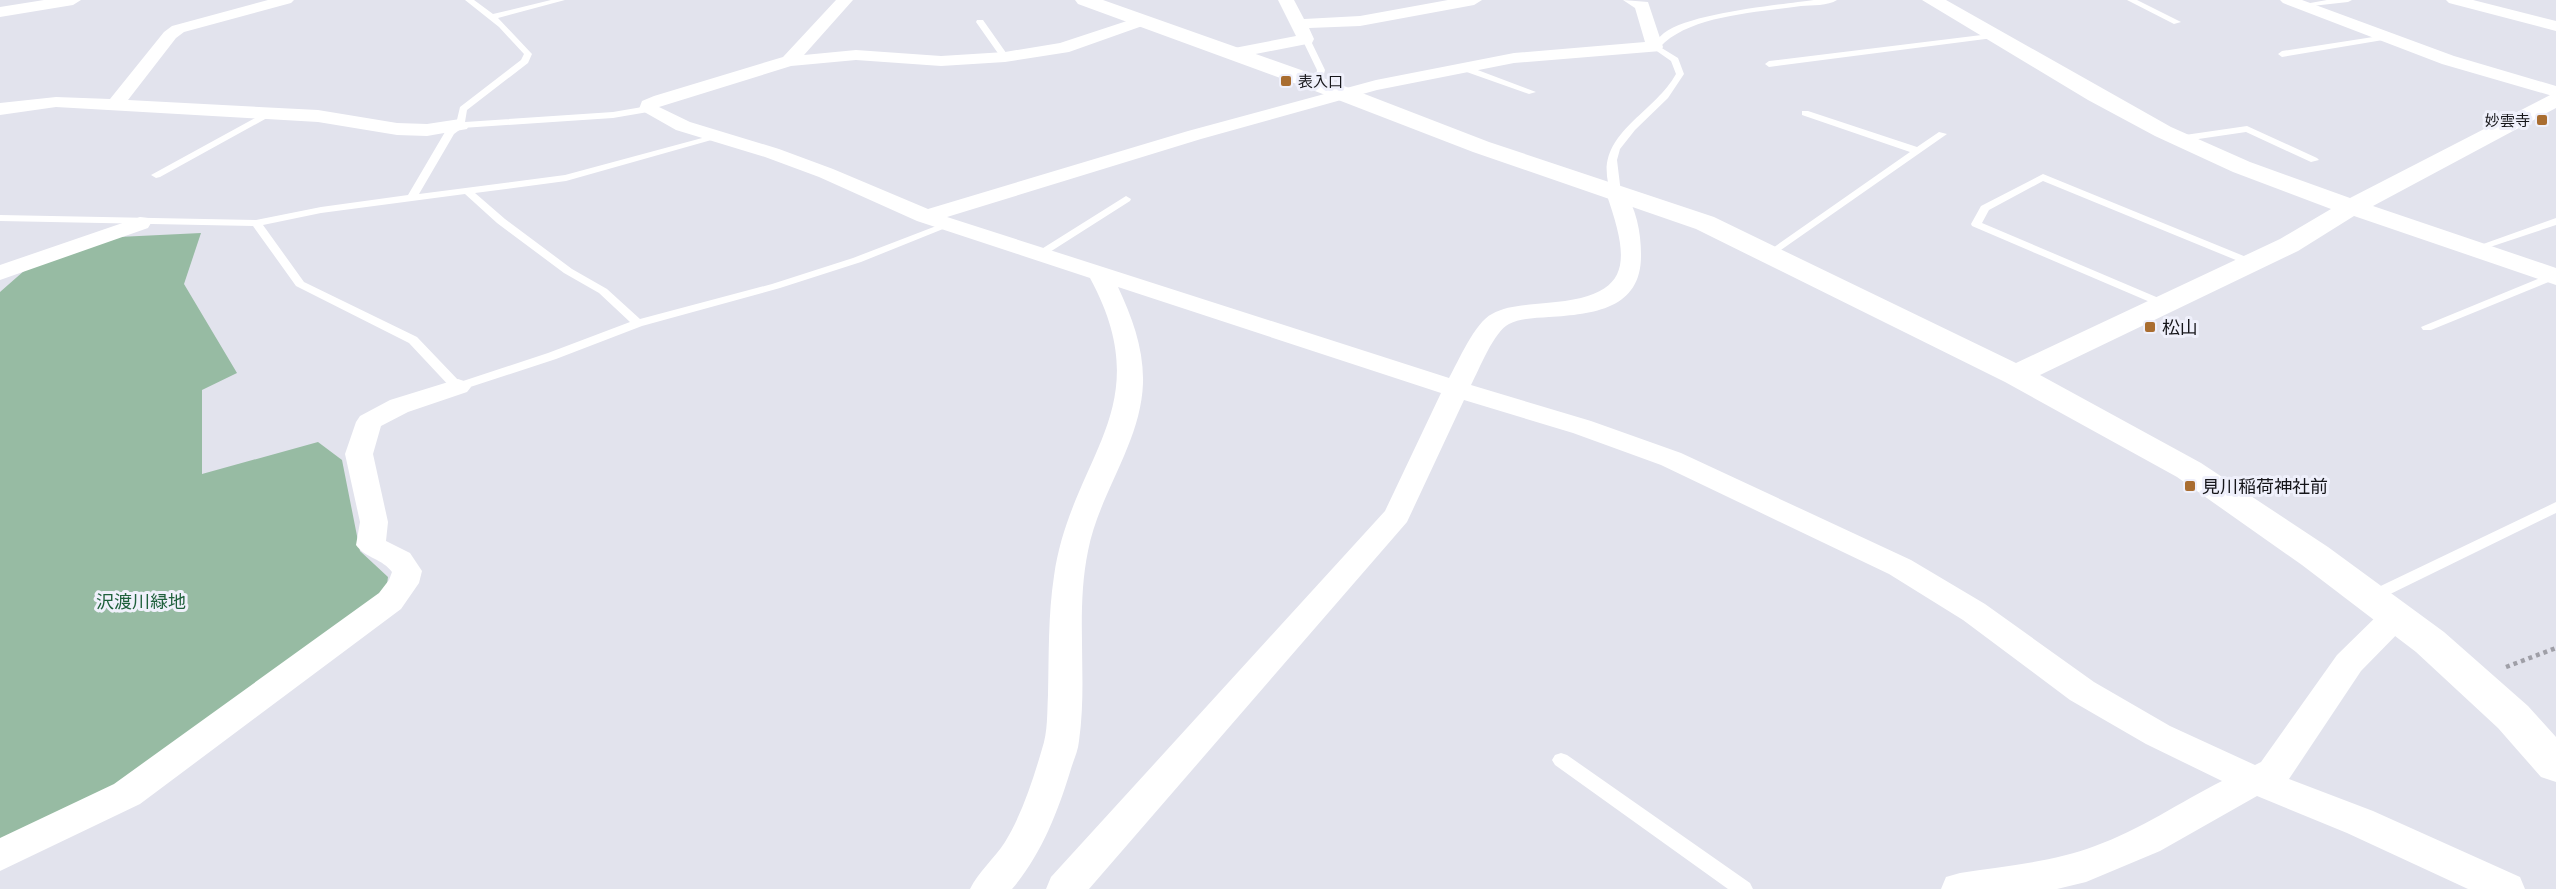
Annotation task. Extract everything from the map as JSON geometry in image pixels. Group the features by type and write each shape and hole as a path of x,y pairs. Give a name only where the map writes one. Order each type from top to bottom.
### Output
{"street":[{"path":"0,12 73,0"},
{"path":"114,106 178,29 286,0"},
{"path":"789,61 844,0"},
{"path":"1085,0 1310,81 1481,147 1705,223 2016,375 2188,470 2307,549 2384,607 2474,680 2554,761"},
{"path":"1286,0 1302,31"},
{"path":"1235,54 1302,31 1474,0"},
{"path":"924,217 1169,141 1414,76 1550,53 1655,47 1642,5 1631,0"},
{"path":"1932,0 1998,35 2113,105 2178,139 2253,172 2350,208 2477,248 2555,276"},
{"path":"2454,0 2556,26"},
{"path":"2296,3 2448,60 2556,92"},
{"path":"1142,21 1063,48 1005,57 941,61 856,55 789,61 660,100 648,105 648,109 683,126 772,153 826,173 924,217 1100,276 1582,427 1671,459 1900,567 1974,612 2092,696 2158,735 2254,780 2360,822 2506,889"},
{"path":"2016,375 2297,241 2350,208 2556,99"},
{"path":"0,109 56,102 336,118 397,129 427,130 460,125"},
{"path":"1065,889 1397,515 1456,389 1483,339 1499,319 1524,312 1575,308 1605,300 1622,289 1630,272 1630,231 1616,193"},
{"path":"0,273 140,223"},
{"path":"989,889 1018,853 1042,803 1062,741 1063,636 1069,579 1079,526 1122,422 1131,385 1127,352 1112,295 1100,276"},
{"path":"0,855 127,794 390,601 404,583 407,571 399,560 371,545 374,522 359,454 369,422 399,406 458,387"},
{"path":"1960,889 2026,879 2103,860 2179,825 2254,780 2274,772 2349,663 2384,607"}],"lane":[{"path":"460,125 463,109 525,61 528,54 492,16 469,0"},
{"path":"492,16 561,0"},
{"path":"1616,193 1612,158 1629,130 1676,87 1680,74 1675,60 1655,47 1668,34 1684,27 1772,8 1833,0"},
{"path":"2130,0 2177,22"},
{"path":"2296,3 2348,0"},
{"path":"980,22 1005,57"},
{"path":"1302,31 1321,70 1320,76 1310,81"},
{"path":"1769,64 1998,35"},
{"path":"2282,54 2386,37"},
{"path":"1464,68 1532,93"},
{"path":"412,198 450,132 460,125 613,115 648,109"},
{"path":"156,175 271,113"},
{"path":"1805,113 1918,151"},
{"path":"2178,139 2247,129 2314,160"},
{"path":"1772,254 1942,134"},
{"path":"0,218 256,224 321,210 566,178 717,137"},
{"path":"2164,304 1976,224 1986,208 2043,177 2252,263"},
{"path":"468,192 501,221 560,265 603,291 638,323"},
{"path":"1038,255 1126,199"},
{"path":"2477,248 2556,221"},
{"path":"256,224 300,284 413,339 458,387 552,356 638,323 776,286 857,260 948,225"},
{"path":"2427,327 2555,276"},
{"path":"2384,607 2556,507"},
{"path":"1561,760 1743,889"}],"path":[{"path":"2474,680 2556,648"}],"green space":[{"name":"沢渡川緑地","path":"201,233 184,284 237,373 202,390 202,474 318,442 342,460 360,551 388,577 385,600 124,786 0,848 0,292 33,263 98,238"}],"place":[{"name":"表入口","path":"1286,81"},
{"name":"妙雲寺","path":"2542,120"},
{"name":"松山","path":"2150,327"},
{"name":"見川稲荷神社前","path":"2190,486"}]}
